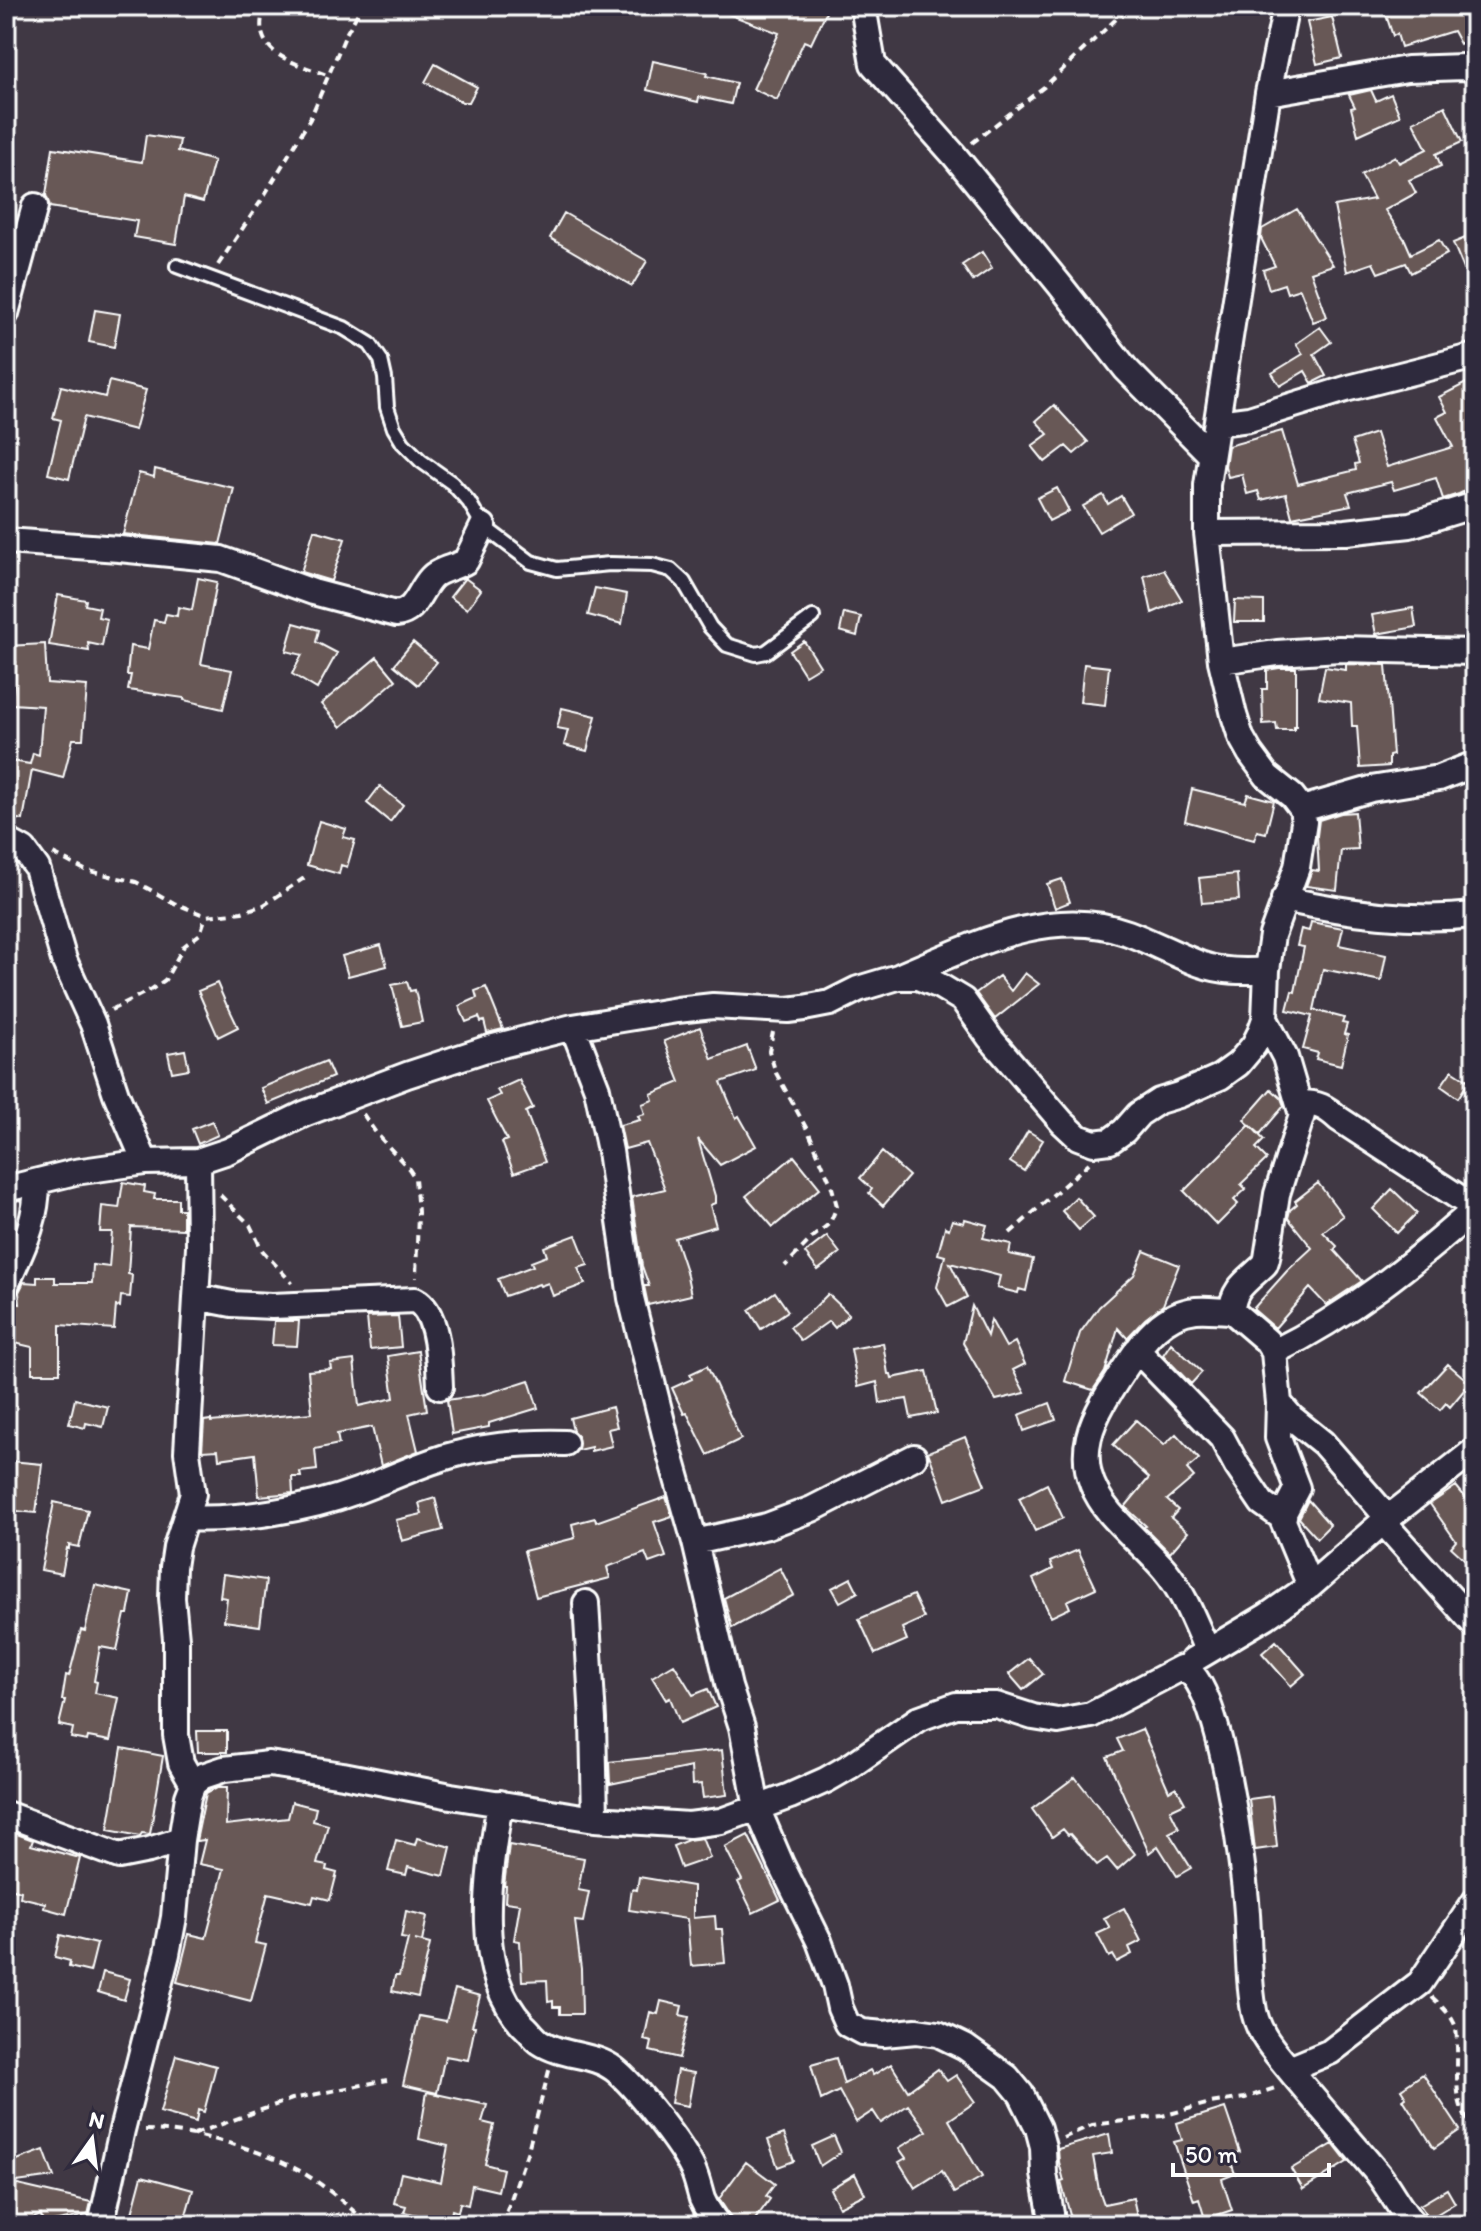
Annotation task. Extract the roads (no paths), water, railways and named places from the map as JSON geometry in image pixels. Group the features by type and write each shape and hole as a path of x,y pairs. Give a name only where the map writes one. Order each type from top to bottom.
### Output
{"street":[{"path":"863,6 873,64 954,155 1126,369 1211,455"},
{"path":"898,977 918,977 963,1000 990,1038 1062,1122 1078,1137 1094,1143 1110,1141 1139,1114 1159,1101 1220,1077 1238,1064 1254,1045 1265,1019 1272,935 1297,867 1304,822 1302,809 1292,796 1267,776 1241,737 1221,661 1207,533 1207,485 1268,93 1286,6"},
{"path":"1268,93 1407,69 1464,67 1475,70"},
{"path":"7,305 35,206"},
{"path":"1218,423 1249,419 1349,388 1475,356"},
{"path":"1207,533 1346,532 1394,527 1475,505"},
{"path":"6,541 221,559 313,592 396,614 405,613 412,607 433,575 466,561 483,526"},
{"path":"1221,661 1339,649 1475,652"},
{"path":"1302,809 1371,789 1439,778 1475,764"},
{"path":"15,845 37,868 64,960 93,1024 116,1094 145,1162"},
{"path":"1284,899 1387,916 1443,919 1475,915"},
{"path":"6,1189 75,1172 145,1162 198,1168 304,1114 486,1049 573,1027 677,1010 713,1006 788,1010 830,1003 858,989 898,977 1015,931 1050,924 1092,925 1124,931 1201,965 1222,970 1267,970"},
{"path":"1232,1311 1232,1301 1238,1289 1265,1264 1277,1194 1301,1125 1300,1103 1285,1057 1265,1019"},
{"path":"573,1027 597,1089 610,1151 631,1298 695,1542 729,1687 742,1727 757,1808 819,1941 847,2024 862,2032 884,2034 916,2031 938,2034 965,2047 1007,2077 1021,2094 1038,2128 1053,2225"},
{"path":"1274,1352 1309,1334 1398,1276 1475,1208 1325,1107 1300,1103"},
{"path":"193,1784 181,1763 176,1735 176,1639 172,1598 176,1547 193,1494 187,1452 199,1247 198,1168"},
{"path":"6,1285 33,1222 37,1182"},
{"path":"196,1297 232,1304 272,1306 415,1300 423,1304 429,1313 438,1355 440,1387"},
{"path":"1207,1650 1186,1603 1166,1571 1111,1514 1094,1492 1087,1474 1086,1450 1106,1396 1155,1328 1176,1315 1195,1310 1232,1311 1267,1341 1274,1352 1279,1403 1278,1438 1297,1488 1283,1518"},
{"path":"1137,1350 1222,1438 1262,1503 1283,1518 1310,1586"},
{"path":"1279,1403 1323,1443 1475,1625"},
{"path":"186,1518 238,1517 330,1500 426,1463 481,1448 532,1442 565,1443"},
{"path":"101,2225 172,1929 188,1797 193,1784 203,1776 224,1769 269,1764 595,1819 689,1825 721,1821 826,1780 920,1718 956,1705 996,1705 1058,1721 1091,1715 1175,1670 1187,1668 1207,1650 1267,1616 1310,1586 1385,1520 1475,1450"},
{"path":"695,1542 767,1526 812,1509 914,1457"},
{"path":"586,1603 595,1819"},
{"path":"1187,1668 1195,1675 1206,1695 1220,1738 1242,1863 1253,2008 1260,2032 1380,2176 1414,2225"},
{"path":"500,1803 491,1859 488,1951 499,1991 513,2015 539,2041 555,2050 589,2057 612,2067 631,2085 692,2168 704,2203 718,2225"},
{"path":"6,1814 119,1856 181,1840"},
{"path":"1291,2072 1330,2052 1420,1983 1475,1901"}],"lane":[{"path":"177,266 344,328 370,344 381,360 387,407 399,435 421,461 452,483 469,502 483,526 531,562 557,569 610,564 652,565 671,570 684,582 710,627 727,645 756,654 766,652 813,617"}]}
